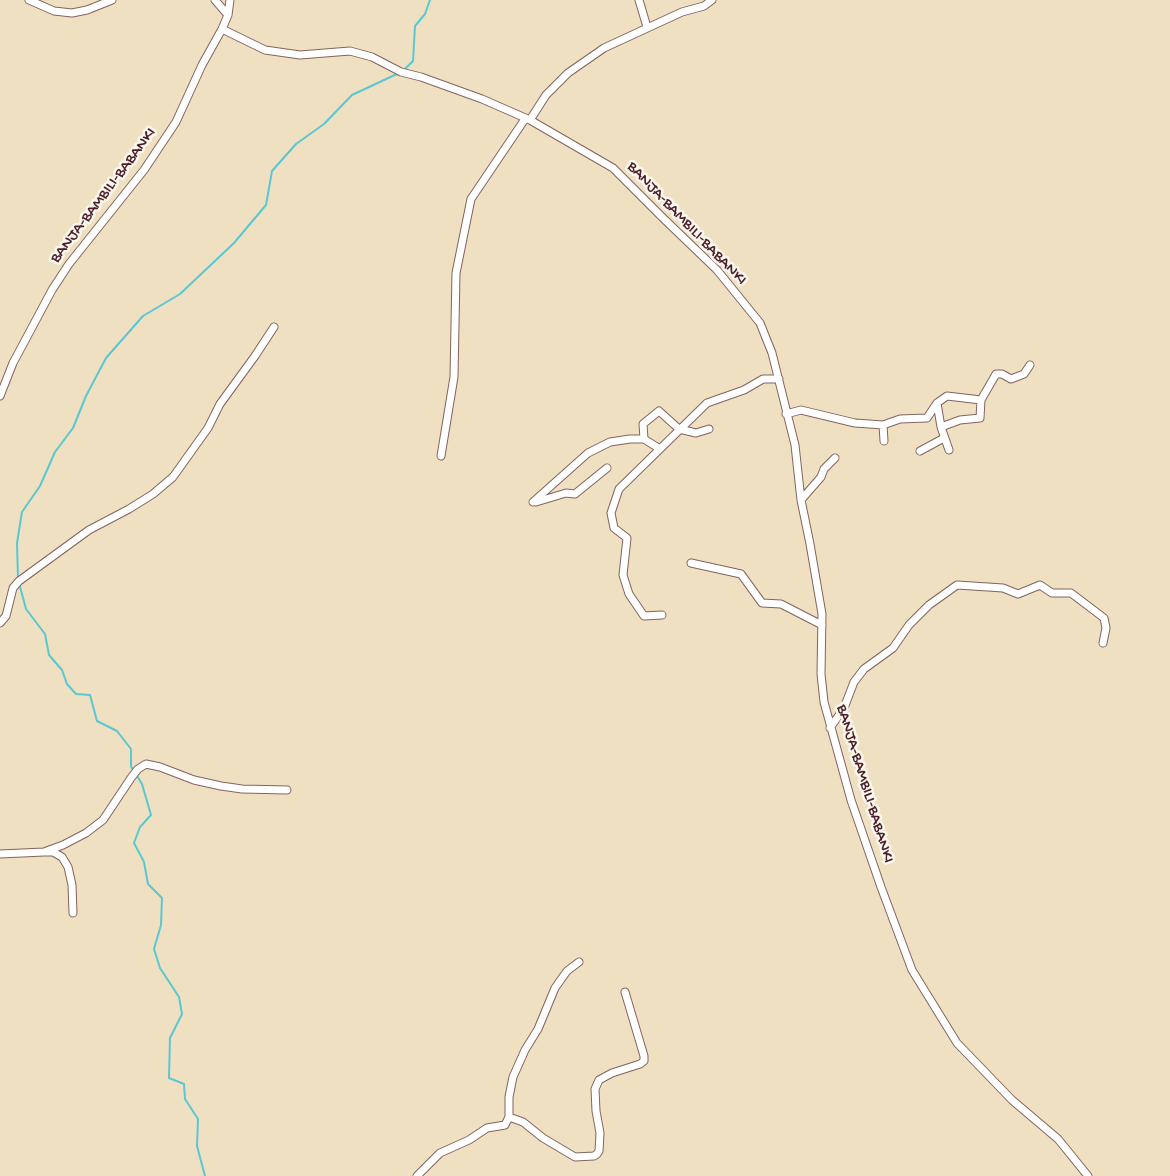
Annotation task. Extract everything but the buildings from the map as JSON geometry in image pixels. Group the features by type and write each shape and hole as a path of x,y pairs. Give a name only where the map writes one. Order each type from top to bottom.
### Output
{"street":[{"path":"30,0 39,2 54,10 72,13 87,10 112,0"},
{"path":"215,0 228,15"},
{"path":"222,29 228,15 230,0"},
{"path":"639,0 647,28"},
{"path":"441,456 454,377 456,273 472,199 493,164 546,95 568,74 604,48 682,12 704,6 712,0"},
{"name":"BANJA-BAMBILI-BABANKI","path":"0,396 17,354 52,290 69,264 144,170 176,122 202,65 222,29 265,50 300,55 350,50 372,57 401,72 421,77 482,99 528,120 613,168 717,270 760,323 772,353 786,414 796,445 801,500 822,614 821,674 824,702 851,800 912,970 957,1043 1012,1100 1058,1139 1088,1176"},
{"path":"0,623 6,616 13,588 19,581 89,530 153,494 173,476 208,428 220,404 256,356 274,327"},
{"path":"940,427 960,420 980,418 981,400 996,374 1002,374 1011,379 1024,374 1030,364"},
{"path":"662,616 644,616 629,594 623,575 627,538 614,528 611,513 619,489 707,403 744,390 763,379 779,379"},
{"path":"786,414 801,410 855,423 883,425 900,419 927,418 937,403 947,396 981,400"},
{"path":"937,403 940,427 949,450"},
{"path":"644,439 643,424 659,411 679,429 696,433 709,429"},
{"path":"883,425 884,441"},
{"path":"920,451 944,438"},
{"path":"607,468 575,494 566,493 534,502 588,453 610,442 644,439 660,449"},
{"path":"801,500 821,477 824,469 835,458"},
{"path":"691,563 741,574 762,603 781,604 822,625"},
{"path":"830,728 844,708 854,682 864,669 893,648 909,625 929,604 957,585 1003,588 1018,594 1040,585 1052,592 1071,593 1104,618 1106,628 1103,643"},
{"path":"44,852 86,833 103,820 131,778 138,769 146,764 160,767 194,780 221,786 242,789 287,790"},
{"path":"0,854 53,852 62,857 68,867 72,885 73,913"},
{"path":"417,1176 440,1153 469,1140 487,1128 505,1125 509,1116 509,1097 513,1078 524,1050 538,1030 555,988 566,971 579,962"},
{"path":"509,1116 523,1122 543,1138 575,1157 594,1156 597,1154 599,1151 600,1133 595,1089 599,1080 616,1071 644,1061 625,992"}],"waterway":[{"path":"403,71 413,61 415,26 425,14 430,0"},
{"path":"18,579 17,543 22,512 40,486 55,452 73,428 86,396 106,358 143,316 180,294 234,243 266,205 272,171 296,144 324,124 352,95 399,73"},
{"path":"19,583 26,609 45,634 49,655 62,670 67,684 76,694 90,695 97,721 117,731 131,749 131,766 133,770"},
{"path":"136,774 142,784 151,815 140,827 134,843 144,862 148,884 162,898 161,925 154,949 160,968 179,997 182,1014 170,1038 169,1078 184,1084 185,1099 198,1119 197,1146 205,1176"}]}
